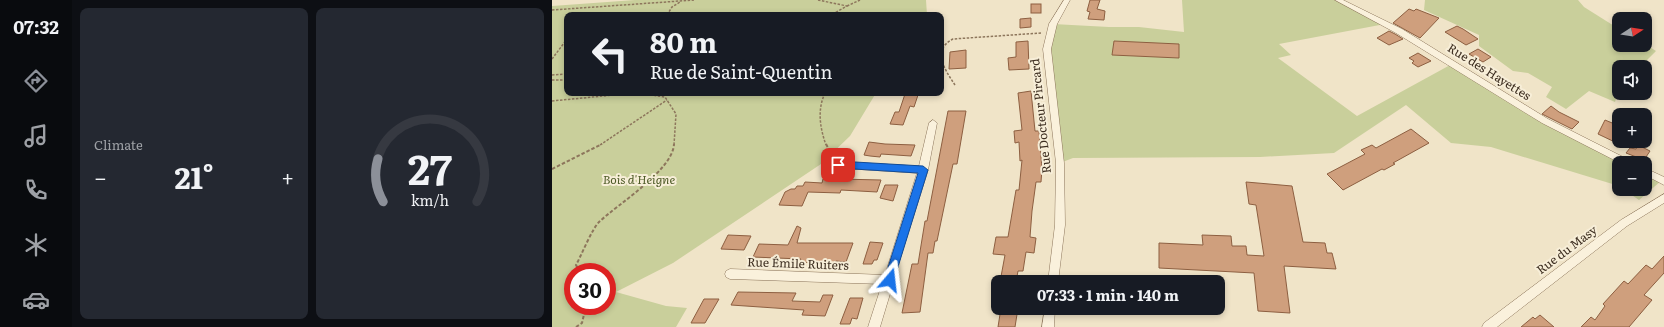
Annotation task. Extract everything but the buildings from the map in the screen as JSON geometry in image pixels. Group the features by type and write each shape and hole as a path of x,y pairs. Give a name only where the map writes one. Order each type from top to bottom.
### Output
{"street":[{"name":"Rue Docteur Pircard","path":"1054,275 1060,225 1060,163 1047,49 1053,24 1068,0"},
{"name":"Rue des Hayettes","path":"1338,0 1398,31 1545,121 1614,156"},
{"path":"874,327 890,280 923,170 932,123"},
{"path":"838,165 923,170"},
{"path":"1652,175 1664,181"},
{"name":"Rue du Masy","path":"1488,327 1624,223 1664,198"},
{"name":"Rue Émile Ruiters","path":"730,274 890,280"},
{"path":"1048,327 1049,315"}],"path":[{"path":"552,10 694,0"},
{"path":"818,0 847,6"},
{"path":"852,0 856,2"},
{"path":"836,12 860,0"},
{"path":"670,12 672,7 682,1"},
{"path":"944,46 953,38 1051,33"},
{"path":"552,59 564,43"},
{"path":"944,67 945,72 956,85"},
{"path":"552,75 564,74"},
{"path":"552,80 564,80"},
{"path":"552,101 603,96"},
{"path":"577,263 598,223 648,183 674,152 676,114 665,97 658,96"},
{"path":"824,96 819,106 821,122 827,150 838,165"},
{"path":"552,169 600,145 667,100"},
{"path":"576,327 582,323 584,315"}],"green space":[{"name":"Bois d'Heigne","path":"635,0 926,0 927,12 564,12 564,96 874,96 850,136 821,164 673,263 616,292 666,306 687,308 676,327 552,327 552,6"},
{"path":"1182,0 1339,0 1385,24 1279,44 1291,55 1278,58 1357,116 1452,64 1556,127 1614,156 1612,156 1612,184 1491,147 1451,143 1406,105 1334,153 1260,157 1073,158 1060,163 1047,49 1053,24 1139,27 1184,32"},
{"path":"1425,0 1578,0 1584,7 1612,25 1612,52 1652,52 1652,48 1656,51 1647,60 1612,60 1612,100 1616,100 1615,102 1589,91 1566,109 1546,97 1552,87 1528,73 1513,71 1479,46 1479,35 1424,10"},
{"path":"1652,175 1662,180 1652,189"},
{"path":"1633,196 1644,196 1639,200"}],"route":[{"path":"838,165 923,170 890,280"}]}
